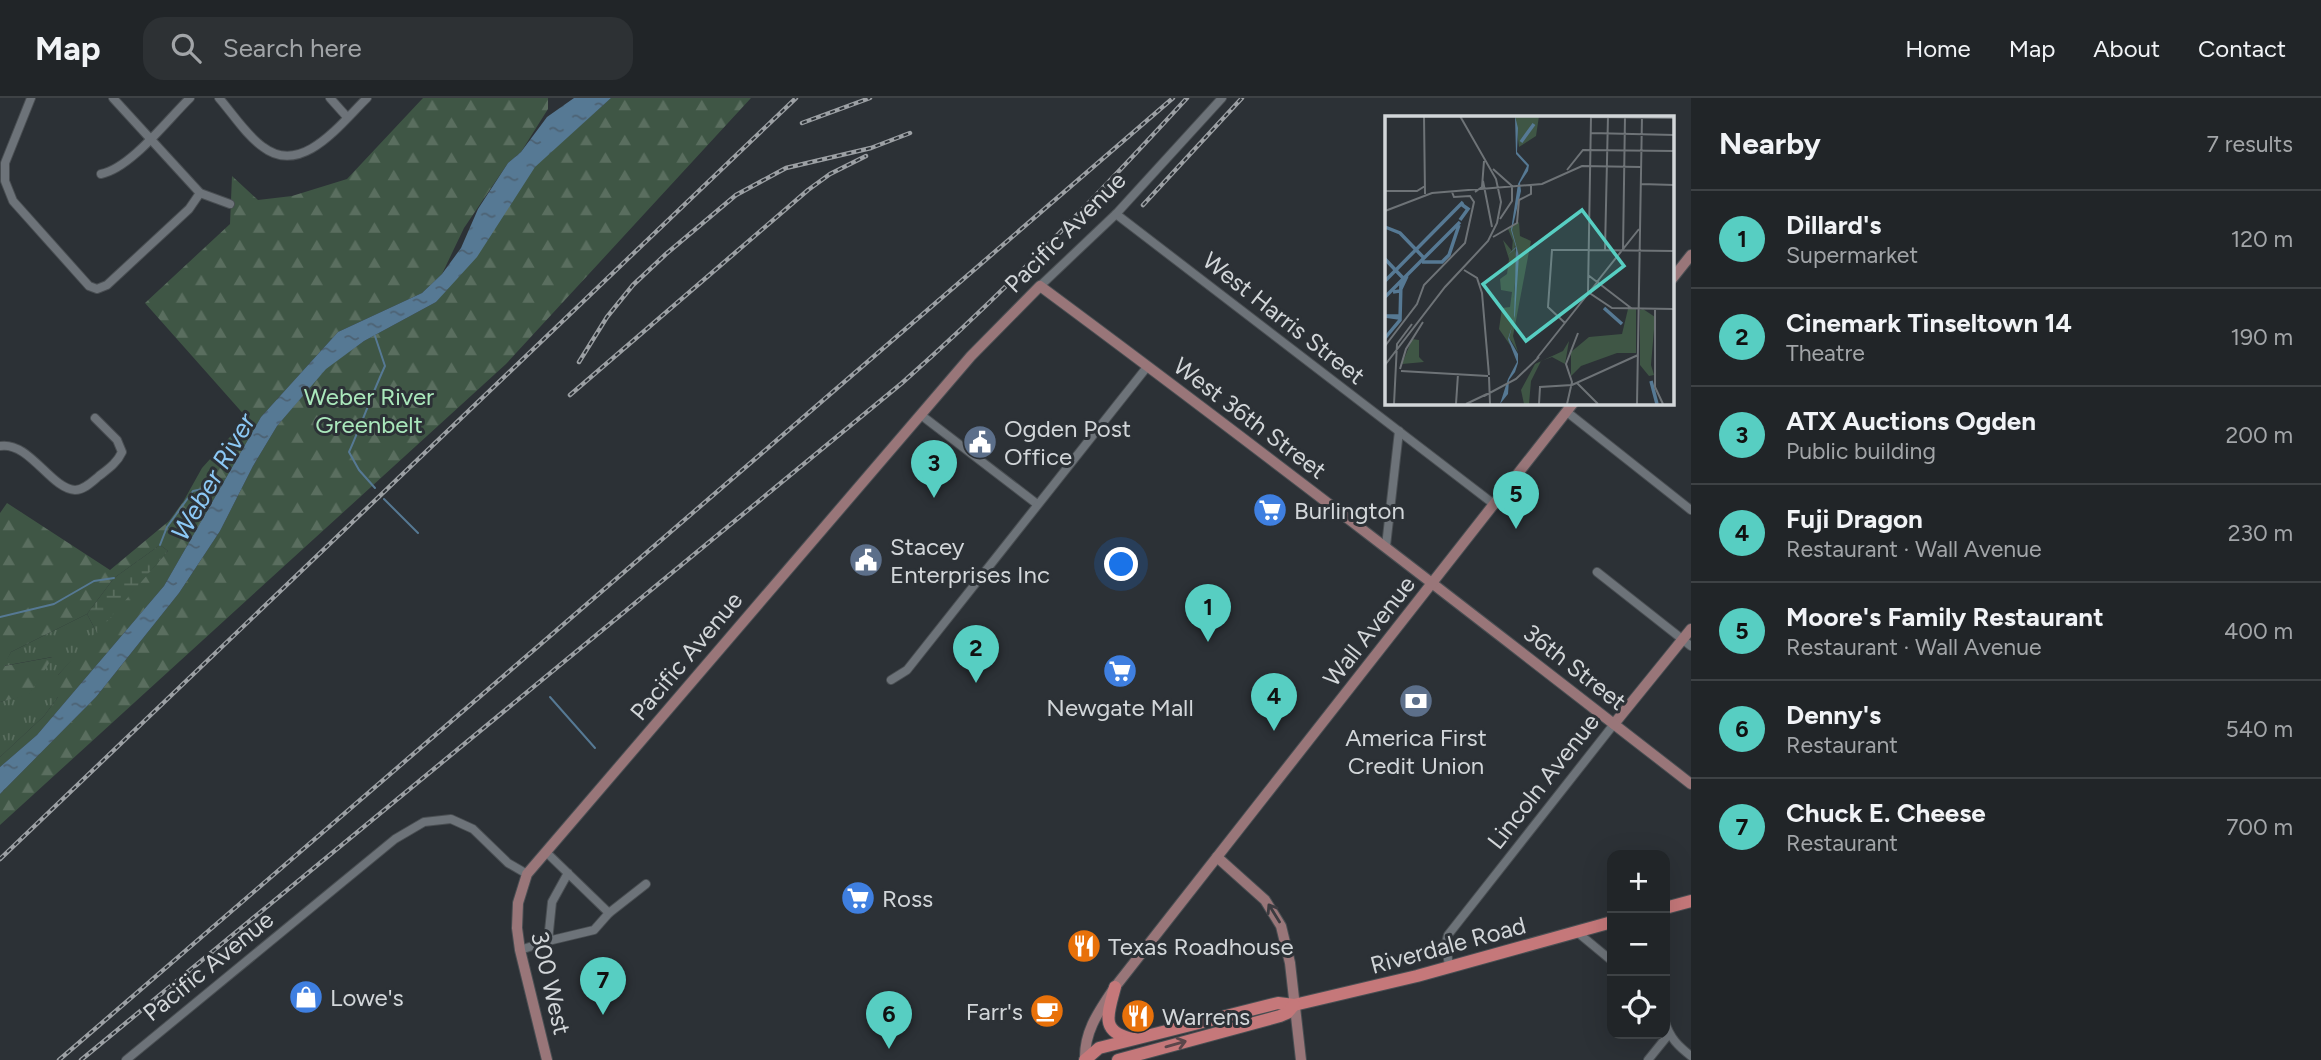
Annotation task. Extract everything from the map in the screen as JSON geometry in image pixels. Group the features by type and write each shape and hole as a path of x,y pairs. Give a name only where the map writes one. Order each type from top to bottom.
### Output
{"main road":[{"path":"1670,907 1691,901"},
{"name":"Riverdale Road","path":"1085,1060 1099,1048 1133,1039 1278,1003 1294,1005 1449,967 1607,923"},
{"path":"1115,987 1109,1011 1110,1027 1116,1035 1133,1039"},
{"name":"Riverdale Road","path":"1118,1060 1280,1016 1294,1005"}],"street":[{"path":"31,98 5,163 5,181 13,201 89,286 97,289 107,285 189,209 200,193"},
{"path":"113,98 200,193 230,204"},
{"path":"101,174 114,172 173,118 190,98"},
{"path":"219,98 261,146 276,155 298,155 316,146 367,98"},
{"path":"330,98 347,117"},
{"name":"Pacific Avenue","path":"126,1060 395,839 424,822 451,818 473,829 508,863 527,874 989,336 1116,214 1222,98"},
{"name":"West Harris Street","path":"1116,214 1495,505"},
{"path":"1674,276 1691,255"},
{"name":"West 36th Street","path":"1040,286 1433,583"},
{"path":"891,680 907,670 1147,367"},
{"name":"Wall Avenue","path":"1085,1060 1087,1035 1096,1015 1115,987 1573,404"},
{"path":"1567,412 1691,510"},
{"path":"920,415 1037,504"},
{"path":"1,445 15,447 65,487 76,490 89,485 117,461 122,452 117,440 95,418"},
{"path":"1386,545 1399,432"},
{"path":"1597,572 1687,642"},
{"name":"36th Street","path":"1433,583 1691,784"},
{"name":"Lincoln Avenue","path":"1449,967 1446,943 1448,935 1614,724 1687,642 1691,629"},
{"path":"546,852 610,913"},
{"path":"1217,857 1265,900 1279,920 1290,963 1301,1060"},
{"path":"548,941 552,902 568,873"},
{"name":"300 West","path":"527,874 518,903 517,928 547,1060"},
{"path":"520,950 594,930 610,913 646,884"},
{"path":"1577,932 1607,957"},
{"path":"1670,1035 1691,1056"},
{"path":"1648,1060 1665,1039"}],"green space":[{"name":"Weber River Greenbelt","path":"423,98 548,98 548,109 521,152 508,163 464,228 442,274 422,293 338,332 261,417 164,586 37,735 0,767 0,757 44,716 58,697 58,675 168,551 160,545 114,578 87,614 11,652 4,666 53,657 29,695 0,702 0,513 7,503 110,570 169,521 202,468 247,418 145,303 230,224 232,176 258,200 292,196 347,179"},
{"name":"Weber River Greenbelt","path":"611,98 751,98 506,364 0,825 0,794 96,697 179,593 220,531 277,426 326,368 364,341 436,302 490,234 535,166"},
{"path":"160,545 168,551 97,633 87,614 114,578"},
{"path":"87,614 97,633 58,675 58,697 44,716 0,757 0,702 29,694 52,657 3,666 11,652"}],"water":[{"path":"574,98 611,98 535,167 477,257 436,302 364,341 326,369 277,426 220,531 179,593 96,697 0,794 0,767 37,735 164,586 261,417 338,332 422,293 442,274 461,248 478,209 508,163 521,152 547,117"}],"waterway":[{"path":"375,336 385,366 349,452 359,470 375,488"},
{"name":"Weber River","path":"160,545 167,527 193,491 222,485"},
{"path":"384,499 418,533"},
{"path":"0,617 54,604 94,581 114,578"},
{"path":"550,697 595,748"}],"railway":[{"path":"0,859 796,98"},
{"path":"802,123 870,98"},
{"path":"59,1060 1173,98"},
{"path":"81,1060 902,383 1048,244 1187,98"},
{"path":"1143,205 1242,98"},
{"path":"579,362 607,317 633,285 736,195 786,168 871,148 910,133"},
{"path":"570,395 808,190 830,174 866,156"}],"place":[{"name":"Ogden Post Office","path":"980,442"},
{"name":"ATX Auctions Ogden","path":"934,498"},
{"name":"Burlington","path":"1270,510"},
{"name":"Moore's Family Restaurant","path":"1516,529"},
{"name":"Stacey Enterprises Inc","path":"866,560"},
{"name":"Dillard's","path":"1208,642"},
{"name":"Newgate Mall","path":"1120,671"},
{"name":"Cinemark Tinseltown 14","path":"976,683"},
{"name":"America First Credit Union","path":"1416,701"},
{"name":"Fuji Dragon","path":"1274,731"},
{"name":"Ross","path":"858,898"},
{"name":"Texas Roadhouse","path":"1084,946"},
{"name":"Lowe's","path":"306,997"},
{"name":"Farr's","path":"1047,1011"},
{"name":"Chuck E. Cheese","path":"603,1015"},
{"name":"Warrens","path":"1138,1016"},
{"name":"Denny's","path":"889,1049"}]}
